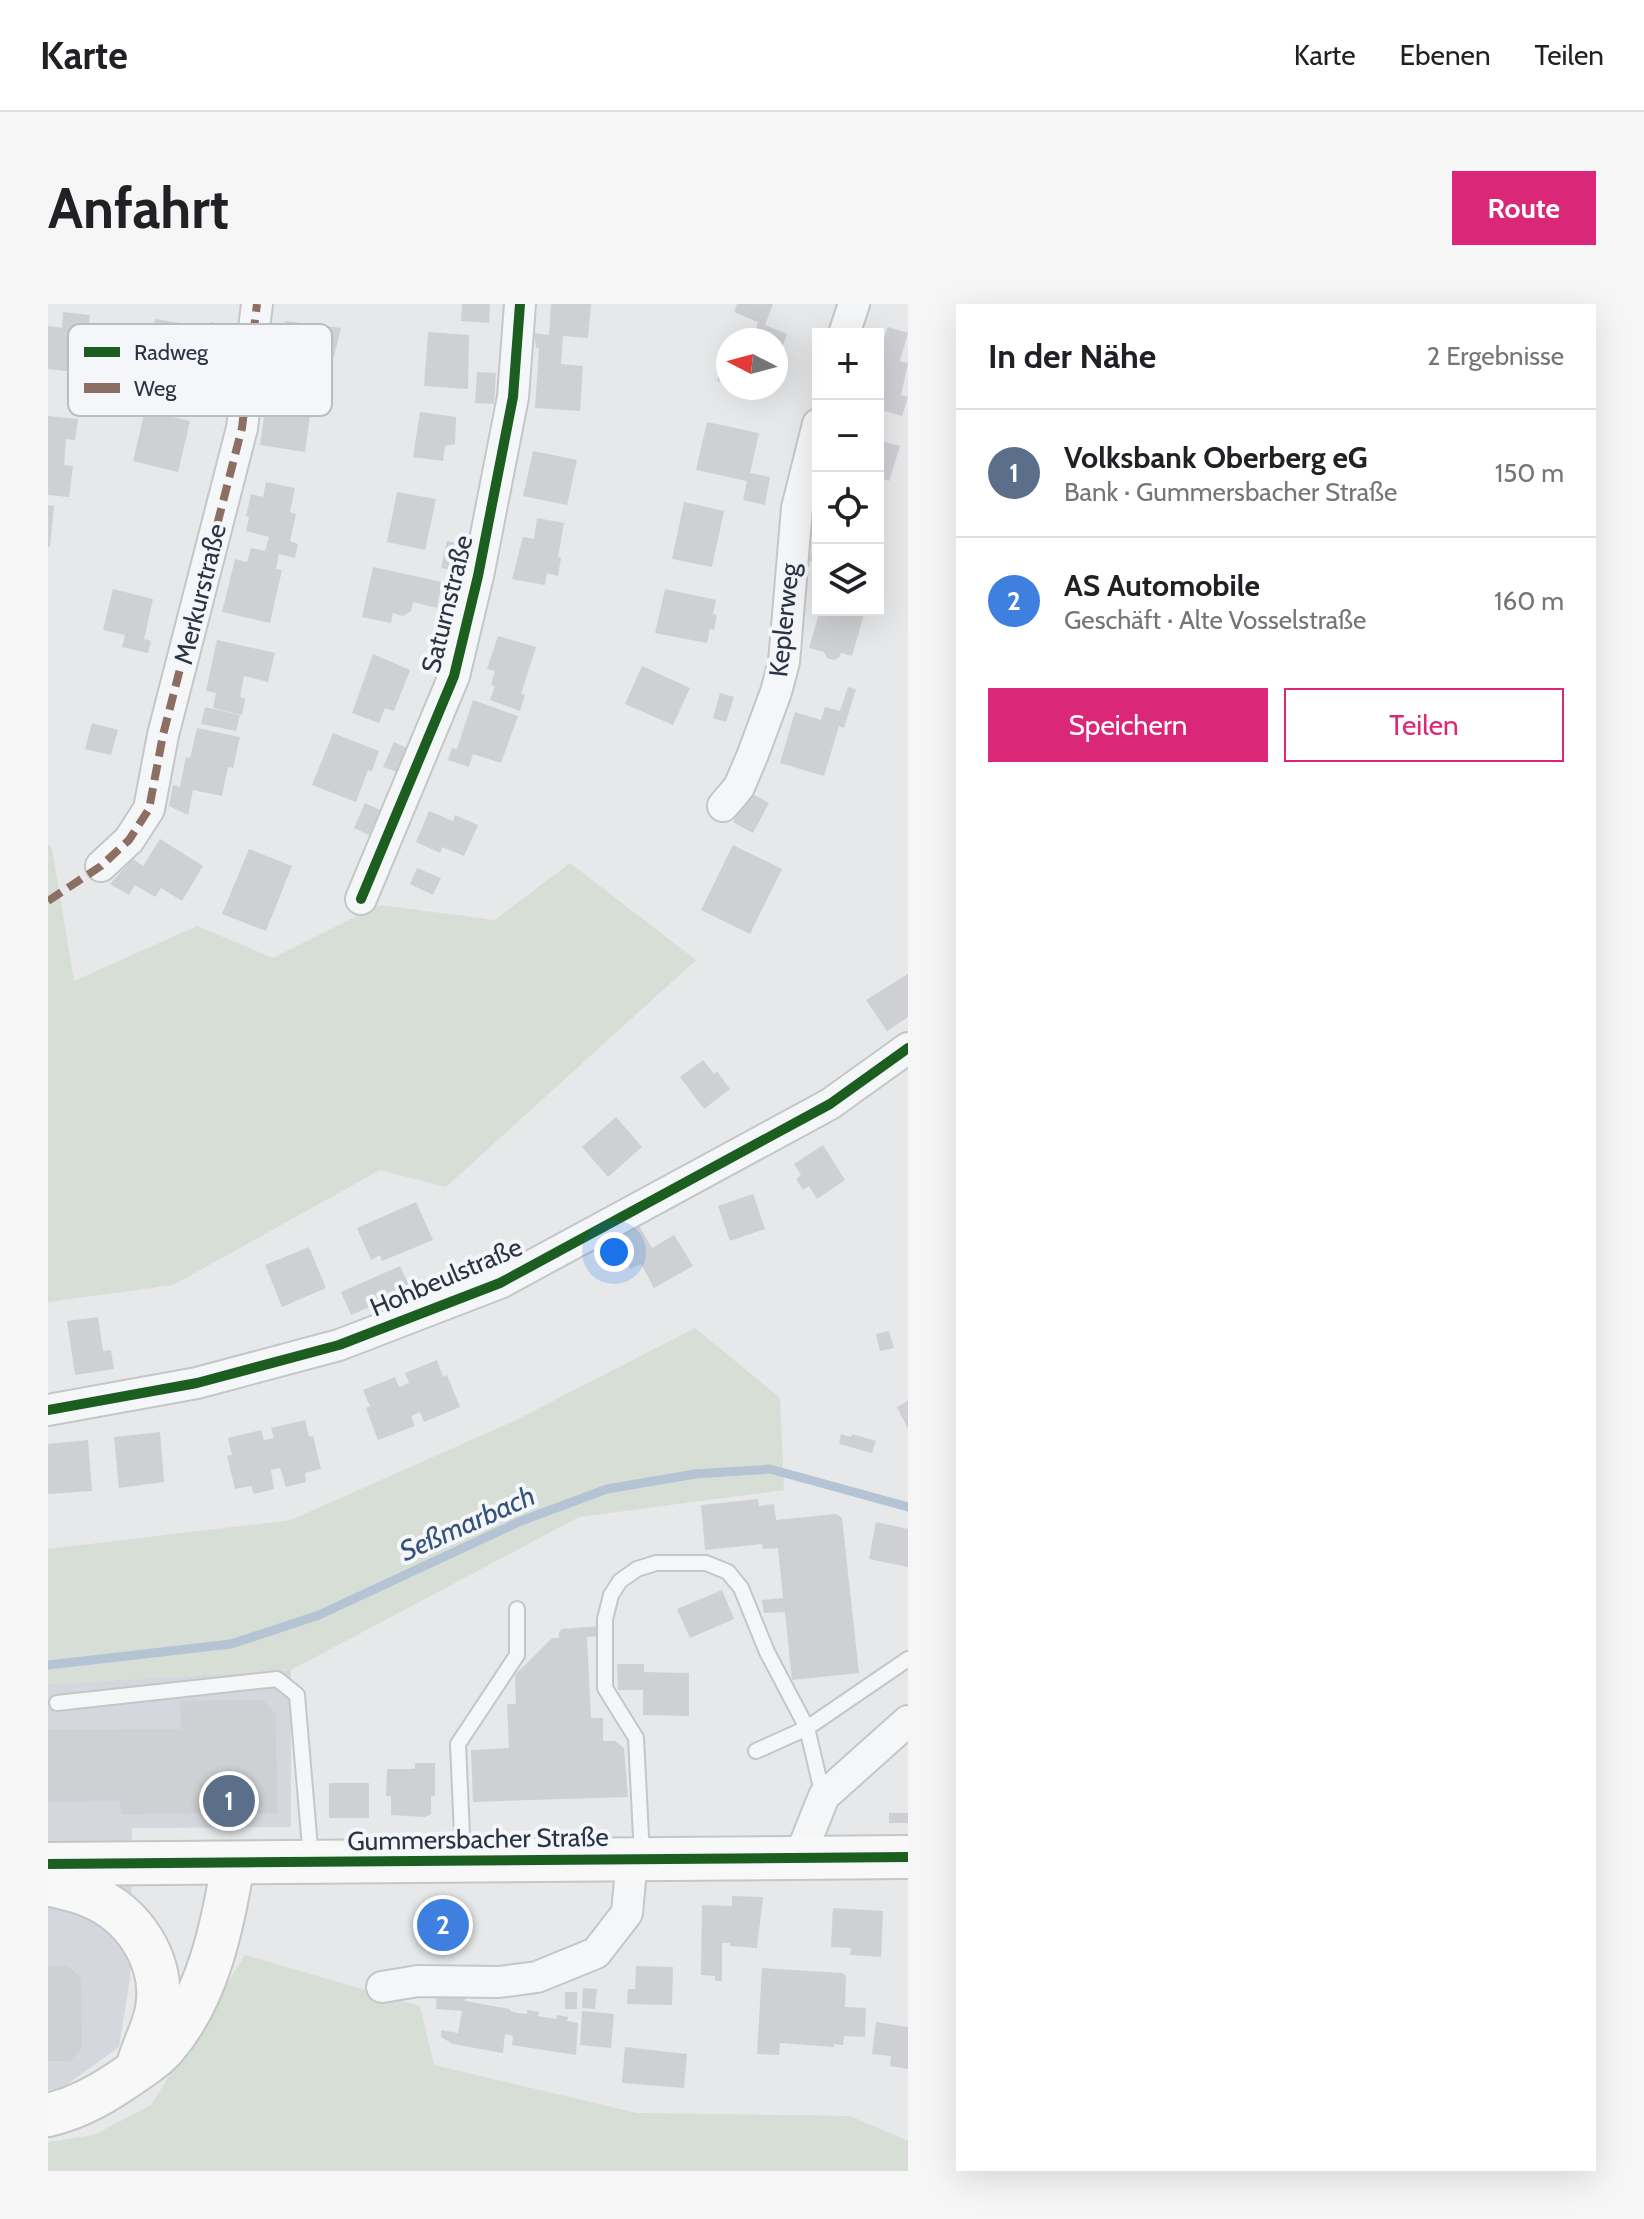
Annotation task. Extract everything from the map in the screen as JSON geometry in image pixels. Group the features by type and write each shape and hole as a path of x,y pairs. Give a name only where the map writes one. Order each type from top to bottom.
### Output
{"main road":[{"name":"Gummersbacher Straße","path":"48,1864 908,1857"},
{"path":"48,2115 82,2103 136,2071 163,2050 176,2033 197,1994 222,1929 233,1863"},
{"path":"48,1884 91,1896 113,1909 124,1916 143,1941 157,1973 157,2009 136,2071"}],"street":[{"name":"Merkurstraße","path":"255,324 257,304"},
{"name":"Saturnstraße","path":"361,899 454,676 478,576 513,397 520,304"},
{"path":"846,328 854,304"},
{"name":"Merkurstraße","path":"101,866 129,840 149,809 163,735 243,416"},
{"name":"Keplerweg","path":"723,806 739,787 753,754 784,662 797,508 812,448"},
{"name":"Hohbeulstraße","path":"48,1410 197,1383 339,1345 500,1283 830,1104 908,1048"},
{"path":"800,1856 824,1796 908,1721"},
{"path":"382,1987 418,1981 499,1982 537,1977 596,1953 627,1913 637,1859"}],"lane":[{"path":"637,1859 636,1738 605,1688 605,1619 611,1595 620,1581 637,1569 656,1563 706,1563 728,1572 741,1588 767,1652 807,1728 824,1796"},
{"path":"463,1862 458,1744 517,1655 517,1609"},
{"path":"756,1751 807,1728 908,1659"},
{"path":"57,1703 277,1679 297,1695 312,1863"}],"shaded area":[{"path":"48,844 52,849 74,981 197,926 273,958 379,905 495,920 570,863 696,960 446,1187 380,1170 173,1285 48,1302"},
{"path":"695,1328 780,1398 784,1490 579,1517 291,1670 48,1684 48,1549 291,1520 516,1420"},
{"path":"291,1670 291,1827 132,1828 130,1978 119,2047 62,2088 48,2090 48,1684"},
{"path":"245,1955 420,2006 434,2065 637,2113 850,2116 908,2141 908,2171 48,2171 48,2142 94,2135 151,2105"}],"building":[{"path":"462,304 490,304 489,323 461,321"},
{"path":"551,304 591,304 588,338 563,336 561,364 583,366 580,411 535,408 539,348 536,348 534,333 549,335"},
{"path":"737,304 773,304 765,325 772,328 756,328 758,322 734,312"},
{"path":"63,312 90,315 89,324 68,324 68,371 48,369 48,326 62,328"},
{"path":"155,319 186,324 154,324"},
{"path":"332,327 341,328 332,365"},
{"path":"888,327 908,333 900,361 908,363 901,395 908,397 902,416 884,411 884,338"},
{"path":"428,332 469,335 468,389 424,386"},
{"path":"477,372 496,373 494,404 475,403"},
{"path":"420,412 456,417 455,444 445,446 443,461 413,457"},
{"path":"48,416 78,419 75,440 66,439 64,465 73,466 69,497 48,495"},
{"path":"144,416 168,416 190,421 178,472 133,461"},
{"path":"264,416 310,416 305,452 260,445"},
{"path":"707,422 759,433 750,473 770,477 765,505 743,500 747,481 696,470"},
{"path":"884,442 900,446 889,481 884,479"},
{"path":"533,451 577,460 567,505 523,496"},
{"path":"266,482 295,488 290,512 296,514 290,541 298,544 295,558 279,554 276,569 282,570 270,623 222,612 235,559 247,562 251,548 265,551 269,537 246,531 249,517 246,516 251,494 263,497"},
{"path":"397,492 436,499 425,550 387,542"},
{"path":"684,502 724,511 712,567 672,559"},
{"path":"48,505 54,506 50,547 48,547"},
{"path":"537,518 564,523 558,576 547,573 545,585 512,579 523,537 534,539"},
{"path":"447,541 469,546 463,572 441,568"},
{"path":"373,567 442,582 437,608 413,602 411,611 403,616 393,613 391,623 362,617"},
{"path":"113,589 153,599 144,639 151,641 148,653 122,647 125,635 103,630"},
{"path":"665,589 716,600 714,630 710,629 707,643 655,633"},
{"path":"818,616 863,616 852,656 841,653 834,660 827,658 824,652 809,648"},
{"path":"498,636 536,647 521,694 525,695 520,711 490,700 495,686 491,685 495,671 487,669"},
{"path":"217,640 275,653 268,682 244,676 240,697 245,699 242,715 213,708 216,693 206,691"},
{"path":"373,654 410,670 394,711 385,708 379,723 352,713"},
{"path":"642,666 690,688 673,725 625,704"},
{"path":"848,687 856,689 844,728 839,726 824,776 780,763 795,712 821,720 825,707 840,711"},
{"path":"720,693 734,697 726,722 713,718"},
{"path":"473,700 518,716 501,763 473,754 469,767 448,760 452,748 457,749"},
{"path":"205,707 240,715 236,731 201,724"},
{"path":"92,723 118,730 111,755 85,749"},
{"path":"197,728 240,737 233,768 228,767 222,796 193,790 188,815 169,806 173,785 180,787 186,757 190,758"},
{"path":"333,733 379,751 356,802 312,785"},
{"path":"394,742 407,748 397,772 383,767"},
{"path":"749,792 769,803 753,833 733,822"},
{"path":"365,803 380,810 369,835 354,828"},
{"path":"429,811 453,821 455,815 478,825 464,856 442,847 440,853 416,842"},
{"path":"160,839 203,866 182,901 161,888 155,897 135,885 129,895 110,884 133,859 143,866"},
{"path":"733,845 782,869 750,934 701,910"},
{"path":"249,849 292,866 266,931 222,914"},
{"path":"417,868 441,878 433,895 410,884"},
{"path":"908,974 908,1017 887,1031 866,1000"},
{"path":"703,1060 714,1074 717,1071 730,1089 704,1109 680,1077"},
{"path":"616,1117 642,1147 608,1177 582,1147"},
{"path":"823,1145 845,1180 817,1199 809,1186 803,1190 796,1179 801,1175 794,1164"},
{"path":"753,1194 765,1229 730,1241 718,1206"},
{"path":"416,1202 433,1240 382,1261 380,1255 371,1260 357,1228"},
{"path":"639,1226 652,1248 674,1235 693,1266 654,1288 641,1264 630,1269 615,1239"},
{"path":"309,1247 326,1288 282,1307 265,1265"},
{"path":"400,1266 411,1289 351,1315 341,1292"},
{"path":"98,1317 103,1351 111,1350 114,1369 75,1375 67,1321"},
{"path":"889,1331 894,1348 880,1351 876,1334"},
{"path":"437,1360 460,1407 424,1422 420,1412 411,1416 415,1426 378,1440 363,1390 395,1377 399,1387 409,1383 405,1373"},
{"path":"908,1401 908,1429 897,1407"},
{"path":"305,1420 309,1437 313,1436 321,1469 305,1473 306,1482 286,1487 280,1468 271,1470 274,1489 254,1494 251,1486 235,1489 227,1456 232,1455 228,1438 261,1430 264,1440 274,1438 271,1428"},
{"path":"160,1432 164,1482 119,1488 114,1437"},
{"path":"841,1434 876,1441 872,1453 839,1444"},
{"path":"88,1440 92,1491 48,1494 48,1444"},
{"path":"758,1499 759,1506 774,1504 776,1520 836,1514 842,1518 859,1673 792,1680 785,1612 764,1613 762,1600 783,1598 778,1548 763,1549 762,1544 705,1550 701,1505"},
{"path":"876,1522 908,1529 908,1567 869,1559"},
{"path":"722,1590 734,1619 690,1638 677,1609"},
{"path":"600,1626 601,1636 587,1637 591,1718 603,1718 603,1741 615,1741 624,1748 628,1797 473,1802 471,1750 509,1748 507,1704 516,1704 515,1675 552,1638 559,1638 562,1629"},
{"path":"617,1664 644,1664 644,1672 689,1673 689,1716 643,1715 643,1690 618,1690"},
{"path":"263,1700 276,1714 277,1813 121,1814 120,1801 48,1802 48,1730 181,1729 180,1701"},
{"path":"415,1763 435,1763 435,1796 431,1796 431,1814 425,1817 391,1815 391,1796 386,1796 387,1769 415,1769"},
{"path":"329,1783 369,1783 369,1818 329,1818"},
{"path":"889,1813 908,1813 908,1823 889,1823"},
{"path":"732,1896 763,1897 757,1948 722,1943 722,1981 715,1981 715,1976 701,1975 702,1905 732,1906"},
{"path":"423,1901 456,1901 456,1934 423,1934"},
{"path":"833,1908 883,1911 881,1957 850,1955 851,1948 831,1947"},
{"path":"48,1966 69,1966 81,1979 82,2048 70,2061 48,2061"},
{"path":"636,1966 673,1967 672,2005 627,2004 628,1989 635,1989"},
{"path":"762,1968 842,1973 846,1976 845,2007 866,2008 865,2037 844,2036 843,2045 834,2044 834,2047 780,2043 779,2055 757,2054"},
{"path":"583,1988 597,1989 595,2009 582,2008"},
{"path":"437,1991 465,1994 465,2001 517,2013 527,2014 527,2010 539,2012 538,2016 568,2017 567,2021 578,2023 576,2055 512,2045 513,2036 505,2034 503,2053 453,2044 441,2037 441,2030 458,2033 462,2011 436,2009"},
{"path":"565,1992 577,1992 577,2009 565,2009"},
{"path":"582,2011 614,2014 611,2048 580,2045"},
{"path":"876,2022 908,2027 908,2069 890,2066 891,2056 872,2054"},
{"path":"625,2047 687,2054 684,2088 622,2083"}],"waterway":[{"name":"Seßmarbach","path":"48,1665 231,1644 319,1615 521,1521 607,1489 695,1474 770,1469 908,1507"}],"marked path":[{"path":"255,324 257,304"},
{"path":"48,901 101,866 129,840 149,809 163,735 243,416"}],"cycle path":[{"path":"361,899 454,676 478,576 513,397 520,304"},
{"path":"48,1410 197,1383 339,1345 500,1283 830,1104 908,1048"},
{"path":"48,1864 908,1857"}],"place":[{"name":"Volksbank Oberberg eG","path":"229,1801"},
{"name":"AS Automobile","path":"443,1925"}]}
